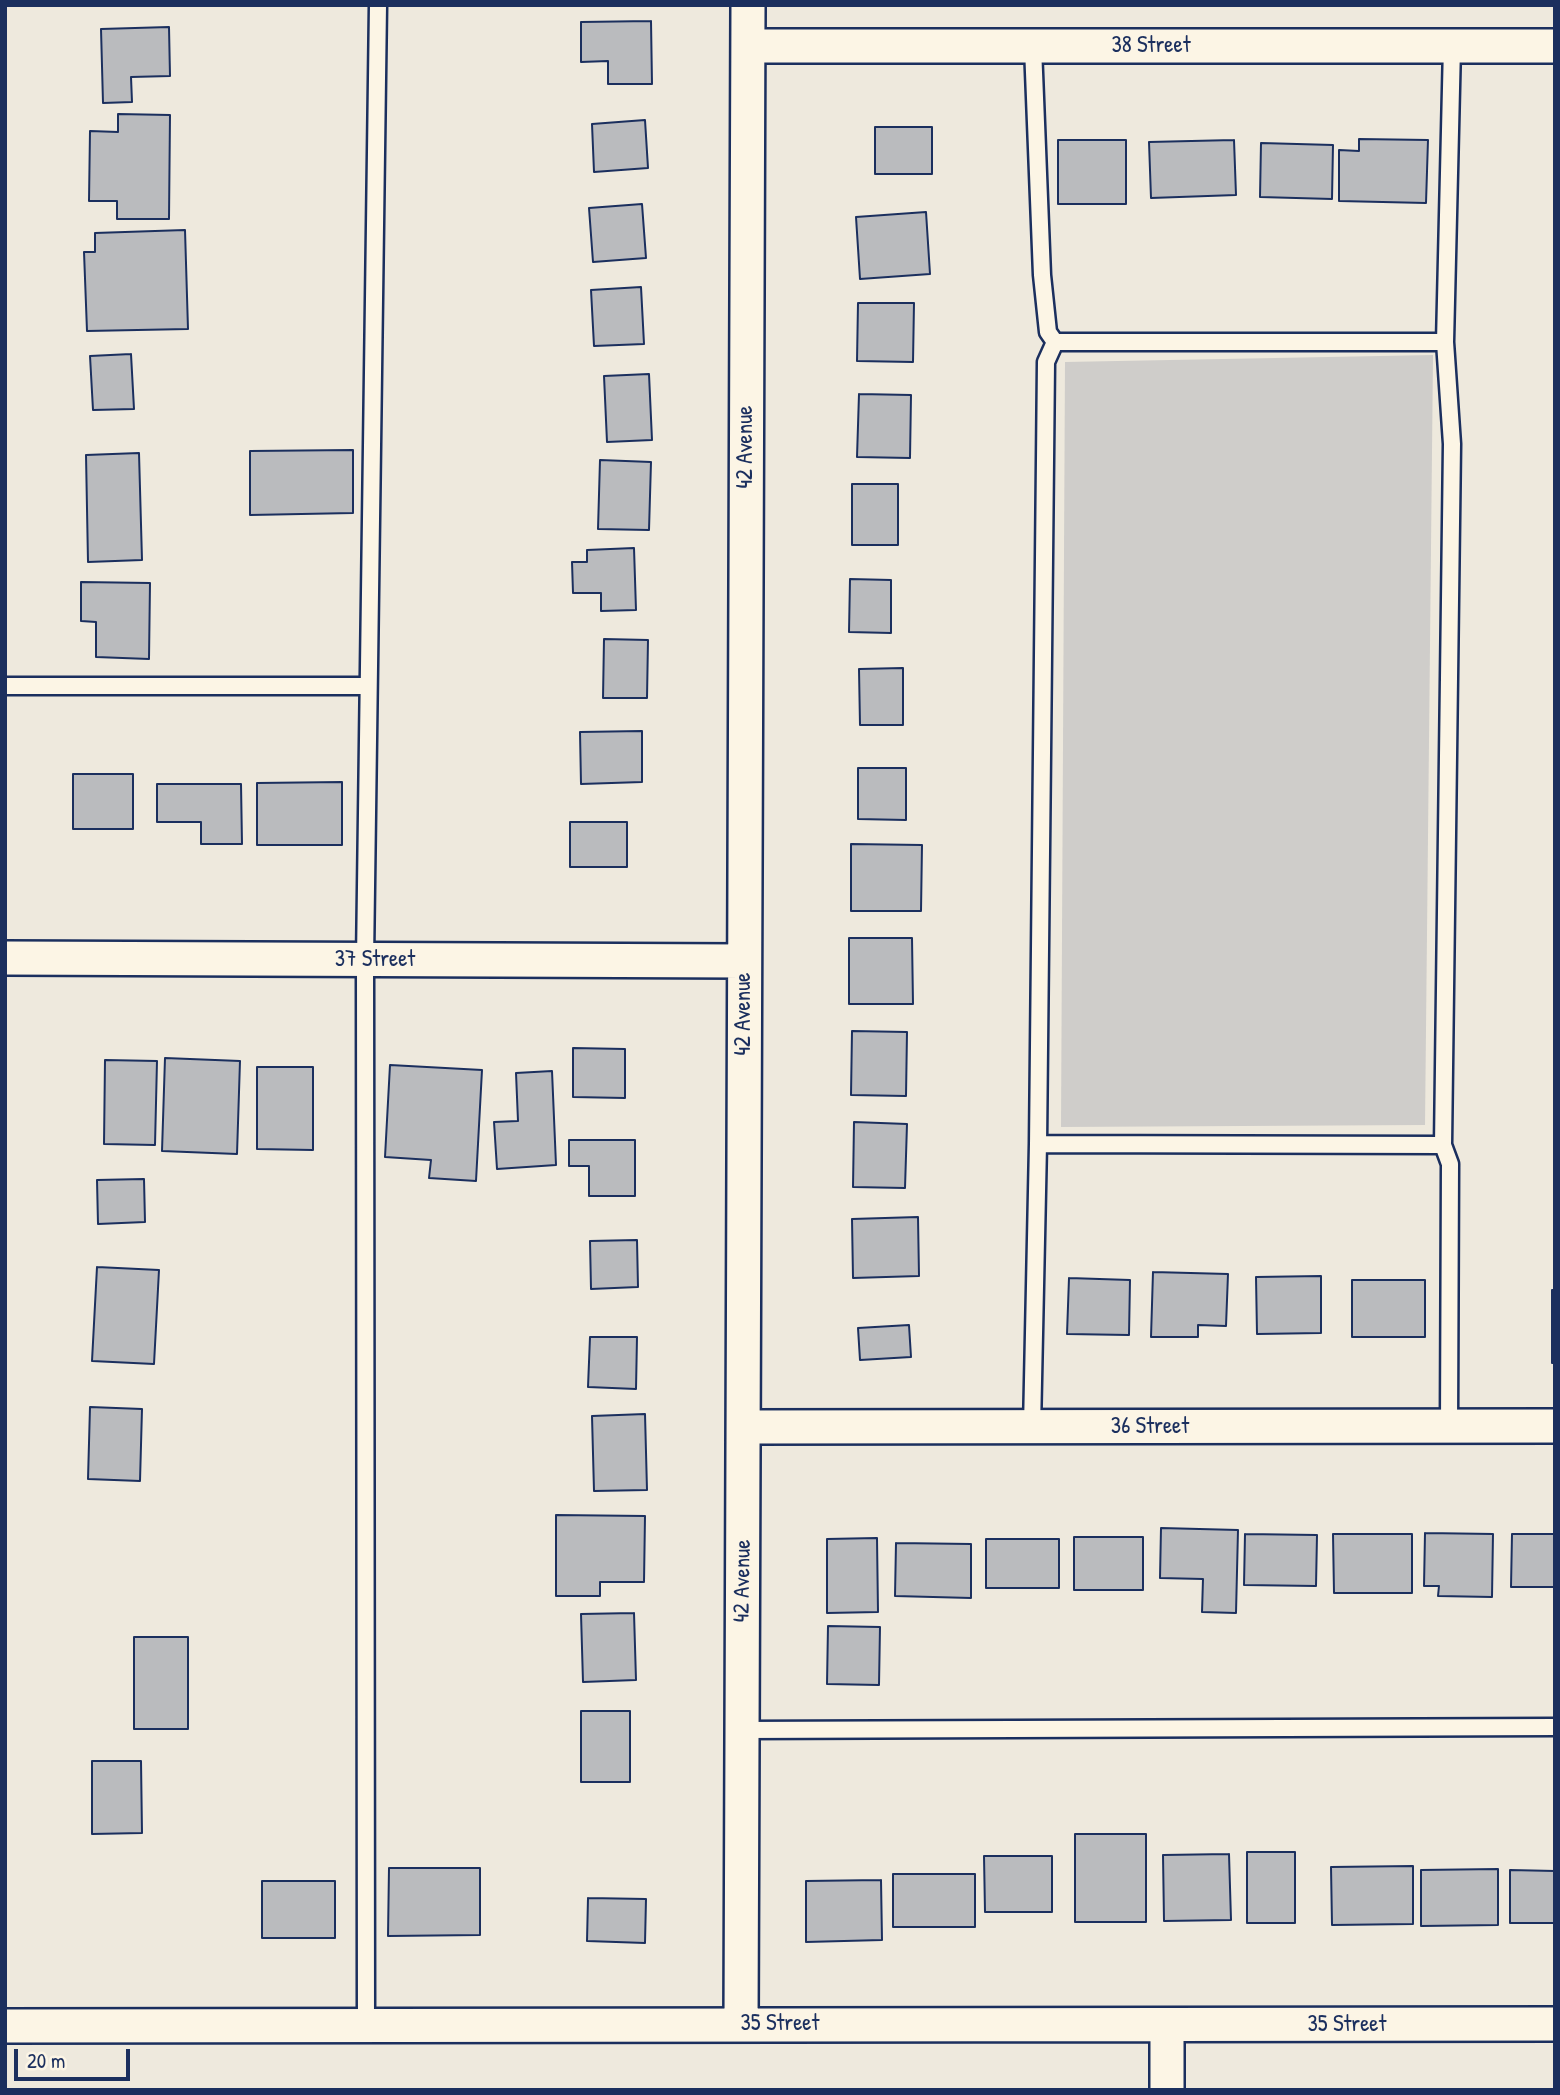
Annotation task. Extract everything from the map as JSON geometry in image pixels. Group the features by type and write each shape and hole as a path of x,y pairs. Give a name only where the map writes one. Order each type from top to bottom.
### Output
{"street":[{"name":"42 Avenue","path":"741,2024 748,5"},
{"name":"38 Street","path":"748,46 1555,46"},
{"name":"37 Street","path":"5,958 744,961"},
{"name":"36 Street","path":"745,1427 1555,1426"},
{"name":"35 Street","path":"5,2026 1555,2024"},
{"path":"1167,2026 1167,2090"}],"lane":[{"path":"366,2026 365,960 378,5"},
{"path":"1449,1426 1450,1164 1443,1145 1452,444 1445,342 1452,46"},
{"path":"1033,47 1042,275 1048,332 1055,342"},
{"path":"1055,342 1445,342"},
{"path":"1032,1428 1038,1144 1046,362 1055,342"},
{"path":"5,685 368,685"},
{"path":"1038,1144 1443,1145"},
{"path":"742,1730 1555,1727"}],"shaded area":[{"path":"1433,355 1425,1125 1061,1127 1065,362"}],"building":[{"path":"651,21 652,84 608,84 608,61 581,62 581,22"},
{"path":"169,27 170,76 131,77 132,102 103,103 101,29"},
{"path":"118,114 170,115 169,219 117,219 117,201 89,201 90,131 118,132"},
{"path":"645,120 648,168 594,172 592,124"},
{"path":"875,127 932,127 932,174 875,174"},
{"path":"1359,139 1428,140 1426,203 1339,201 1339,150 1359,151"},
{"path":"1058,140 1126,140 1126,204 1058,204"},
{"path":"1234,140 1236,195 1151,198 1149,142"},
{"path":"1261,143 1333,145 1332,199 1260,197"},
{"path":"642,204 646,258 593,262 589,208"},
{"path":"926,212 930,274 860,279 856,217"},
{"path":"185,230 188,329 87,331 84,252 95,252 95,233"},
{"path":"641,287 644,344 594,346 591,290"},
{"path":"858,303 914,303 913,362 857,361"},
{"path":"131,354 134,409 93,410 90,356"},
{"path":"649,374 652,440 607,442 604,376"},
{"path":"859,394 911,395 910,458 857,457"},
{"path":"353,450 353,513 250,515 250,451"},
{"path":"139,453 142,560 88,562 86,455"},
{"path":"600,460 651,462 649,530 598,529"},
{"path":"852,484 898,484 898,545 852,545"},
{"path":"634,548 636,610 601,611 601,593 573,593 572,562 587,562 587,550"},
{"path":"850,579 891,580 891,633 849,632"},
{"path":"81,582 150,583 149,659 96,657 96,622 81,621"},
{"path":"604,639 648,640 647,698 603,698"},
{"path":"903,668 903,725 860,725 859,669"},
{"path":"642,731 642,782 581,784 580,732"},
{"path":"858,768 906,768 906,820 858,819"},
{"path":"73,774 133,774 133,829 73,829"},
{"path":"342,782 342,845 257,845 257,783"},
{"path":"157,784 241,784 242,844 201,844 201,822 157,822"},
{"path":"570,822 627,822 627,867 570,867"},
{"path":"851,844 922,845 921,911 851,911"},
{"path":"849,938 912,938 913,1004 849,1004"},
{"path":"852,1031 907,1032 906,1096 851,1095"},
{"path":"573,1048 625,1049 625,1098 573,1097"},
{"path":"165,1058 240,1061 237,1154 162,1151"},
{"path":"105,1060 157,1061 155,1145 104,1144"},
{"path":"390,1065 482,1070 476,1181 429,1178 431,1160 385,1157"},
{"path":"257,1067 313,1067 313,1150 257,1149"},
{"path":"552,1071 556,1165 497,1169 494,1122 518,1121 516,1073"},
{"path":"854,1122 907,1124 905,1188 853,1187"},
{"path":"569,1140 635,1140 635,1196 589,1196 589,1166 569,1166"},
{"path":"144,1179 145,1222 98,1224 97,1180"},
{"path":"918,1217 919,1276 853,1278 852,1219"},
{"path":"637,1240 638,1287 591,1289 590,1241"},
{"path":"97,1267 159,1270 154,1364 92,1361"},
{"path":"1153,1272 1228,1274 1226,1326 1198,1325 1198,1337 1151,1337"},
{"path":"1321,1276 1321,1333 1257,1334 1256,1277"},
{"path":"1069,1278 1130,1280 1129,1335 1067,1334"},
{"path":"1352,1280 1425,1280 1425,1337 1352,1337"},
{"path":"1552,1290 1555,1290 1555,1363 1552,1363"},
{"path":"909,1325 911,1357 860,1360 858,1328"},
{"path":"590,1337 637,1337 636,1389 588,1387"},
{"path":"90,1407 142,1409 140,1481 88,1479"},
{"path":"645,1414 647,1490 594,1491 592,1416"},
{"path":"556,1515 645,1516 644,1582 600,1582 600,1596 556,1596"},
{"path":"1161,1528 1238,1530 1236,1613 1202,1612 1203,1579 1160,1578"},
{"path":"1425,1533 1493,1534 1492,1597 1438,1596 1439,1586 1424,1586"},
{"path":"1245,1534 1317,1535 1316,1586 1244,1585"},
{"path":"1333,1534 1412,1534 1412,1593 1334,1593"},
{"path":"1512,1534 1555,1534 1555,1587 1511,1587"},
{"path":"1074,1537 1143,1537 1143,1590 1074,1590"},
{"path":"877,1538 878,1612 827,1613 827,1539"},
{"path":"986,1539 1059,1539 1059,1588 986,1588"},
{"path":"896,1543 971,1544 971,1598 895,1596"},
{"path":"634,1613 636,1680 583,1682 581,1614"},
{"path":"828,1626 880,1627 879,1685 827,1684"},
{"path":"134,1637 188,1637 188,1729 134,1729"},
{"path":"581,1711 630,1711 630,1782 581,1782"},
{"path":"92,1761 141,1761 142,1833 92,1834"},
{"path":"1075,1834 1146,1834 1146,1922 1075,1922"},
{"path":"1247,1852 1295,1852 1295,1923 1247,1923"},
{"path":"1229,1854 1231,1920 1164,1921 1163,1855"},
{"path":"984,1856 1052,1856 1052,1912 985,1912"},
{"path":"1413,1866 1413,1924 1332,1925 1331,1867"},
{"path":"389,1868 480,1868 480,1935 388,1936"},
{"path":"1498,1869 1498,1925 1421,1926 1421,1870"},
{"path":"1510,1870 1555,1871 1555,1923 1510,1923"},
{"path":"893,1874 975,1874 975,1927 893,1927"},
{"path":"881,1880 882,1940 806,1942 806,1881"},
{"path":"262,1881 335,1881 335,1938 262,1938"},
{"path":"588,1898 646,1899 645,1943 587,1941"}]}
